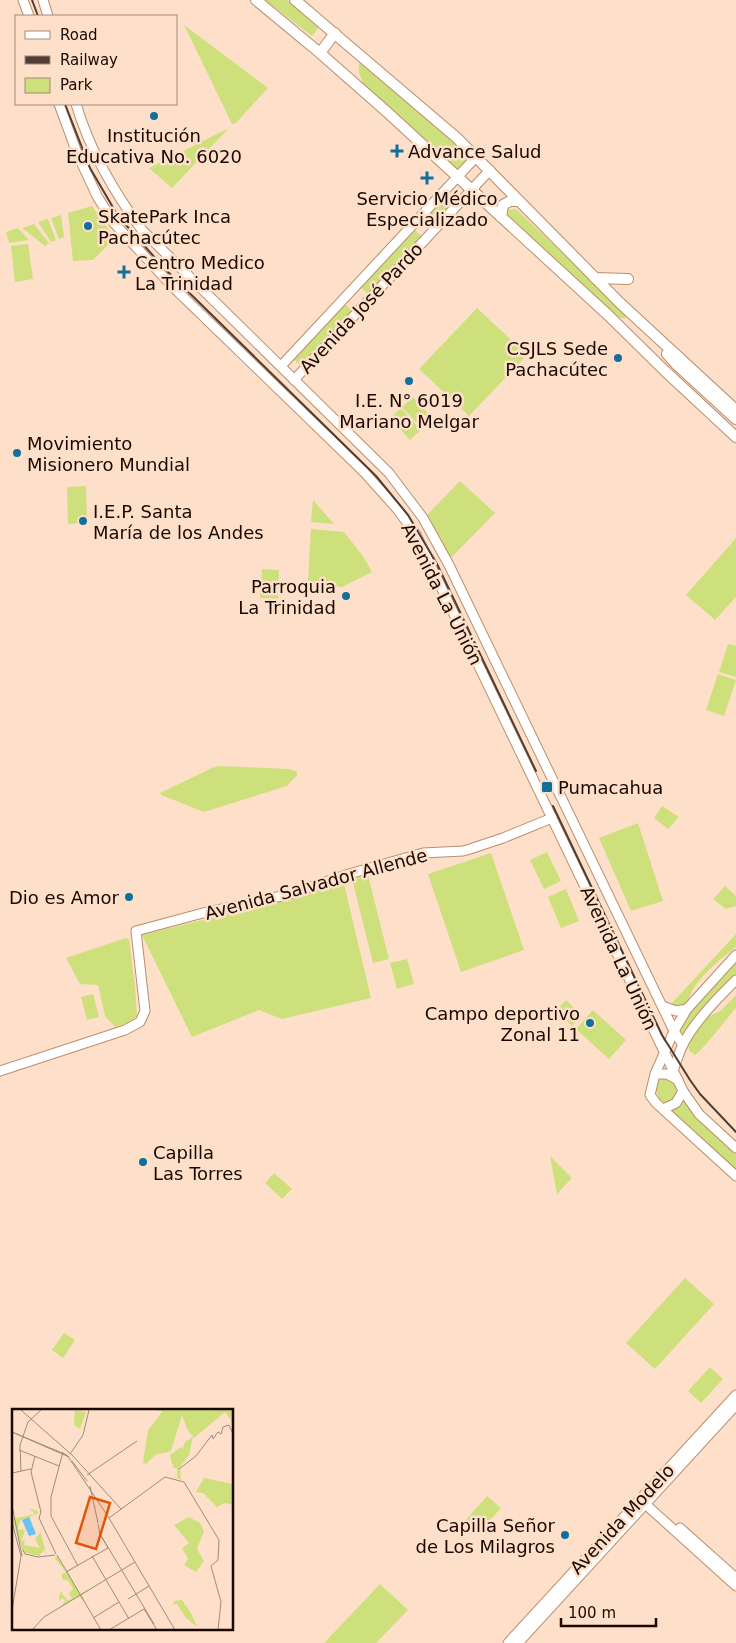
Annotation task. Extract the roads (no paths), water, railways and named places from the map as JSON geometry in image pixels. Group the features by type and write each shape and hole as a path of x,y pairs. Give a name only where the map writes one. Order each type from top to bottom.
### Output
{"main road":[{"path":"256,0 320,52 627,333 664,371 736,437"},
{"path":"295,0 419,104 490,170 518,201 642,324 736,410"},
{"path":"320,52 335,33"},
{"path":"502,218 503,205 510,201 518,201"},
{"path":"595,278 628,279"},
{"path":"642,324 676,364 736,419"},
{"path":"627,333 669,367 736,428"}],"street":[{"path":"23,0 28,15"},
{"path":"43,0 48,15"},
{"name":"Avenida La Unión","path":"58,105 77,153 97,196 114,223 172,286 364,472 398,510 416,536 428,557 494,700 678,1081"},
{"name":"Avenida La Unión","path":"76,105 88,140 100,167 116,195 142,230 389,473 414,504 449,565 682,1045"},
{"name":"Avenida José Pardo","path":"280,366 476,157"},
{"name":"Avenida José Pardo","path":"294,380 490,170"},
{"name":"Avenida Salvador Allende","path":"0,1071 126,1030 140,1022 144,1011 136,931 212,911 286,895 348,874 423,853 463,851 552,818"},
{"path":"736,955 687,1009 674,1031 654,1074 650,1095 736,1176"},
{"path":"673,1070 682,1045 709,1009 736,980"},
{"path":"662,1006 676,1010 687,1009"},
{"path":"654,1074 667,1074 678,1081 699,1114 736,1148"},
{"path":"663,1109 676,1103 683,1091"},
{"name":"Avenida Modelo","path":"518,1643 736,1395"},
{"name":"Avenida Modelo","path":"508,1643 736,1405"},
{"path":"645,1500 736,1578"},
{"path":"645,1500 736,1586"}],"railway":[{"path":"32,0 38,15"},
{"path":"65,105 90,168 118,216 164,268 376,476 408,515 437,564 536,771"},
{"path":"553,806 662,1035 700,1094 736,1132"}],"place":[{"name":"Institución Educativa No. 6020","path":"154,116"},
{"name":"Advance Salud","path":"397,151"},
{"name":"Servicio Médico Especializado","path":"427,178"},
{"name":"SkatePark Inca Pachacútec","path":"88,226"},
{"name":"Centro Medico La Trinidad","path":"124,272"},
{"name":"CSJLS Sede Pachacútec","path":"618,358"},
{"name":"I.E. N° 6019 Mariano Melgar","path":"409,381"},
{"name":"Movimiento Misionero Mundial","path":"17,453"},
{"name":"I.E.P. Santa María de los Andes","path":"83,521"},
{"name":"Parroquia La Trinidad","path":"346,596"},
{"name":"Pumacahua","path":"547,787"},
{"name":"Dio es Amor","path":"129,897"},
{"name":"Campo deportivo Zonal 11","path":"590,1023"},
{"name":"Capilla Las Torres","path":"143,1162"},
{"name":"Capilla Señor de Los Milagros","path":"565,1535"}]}
